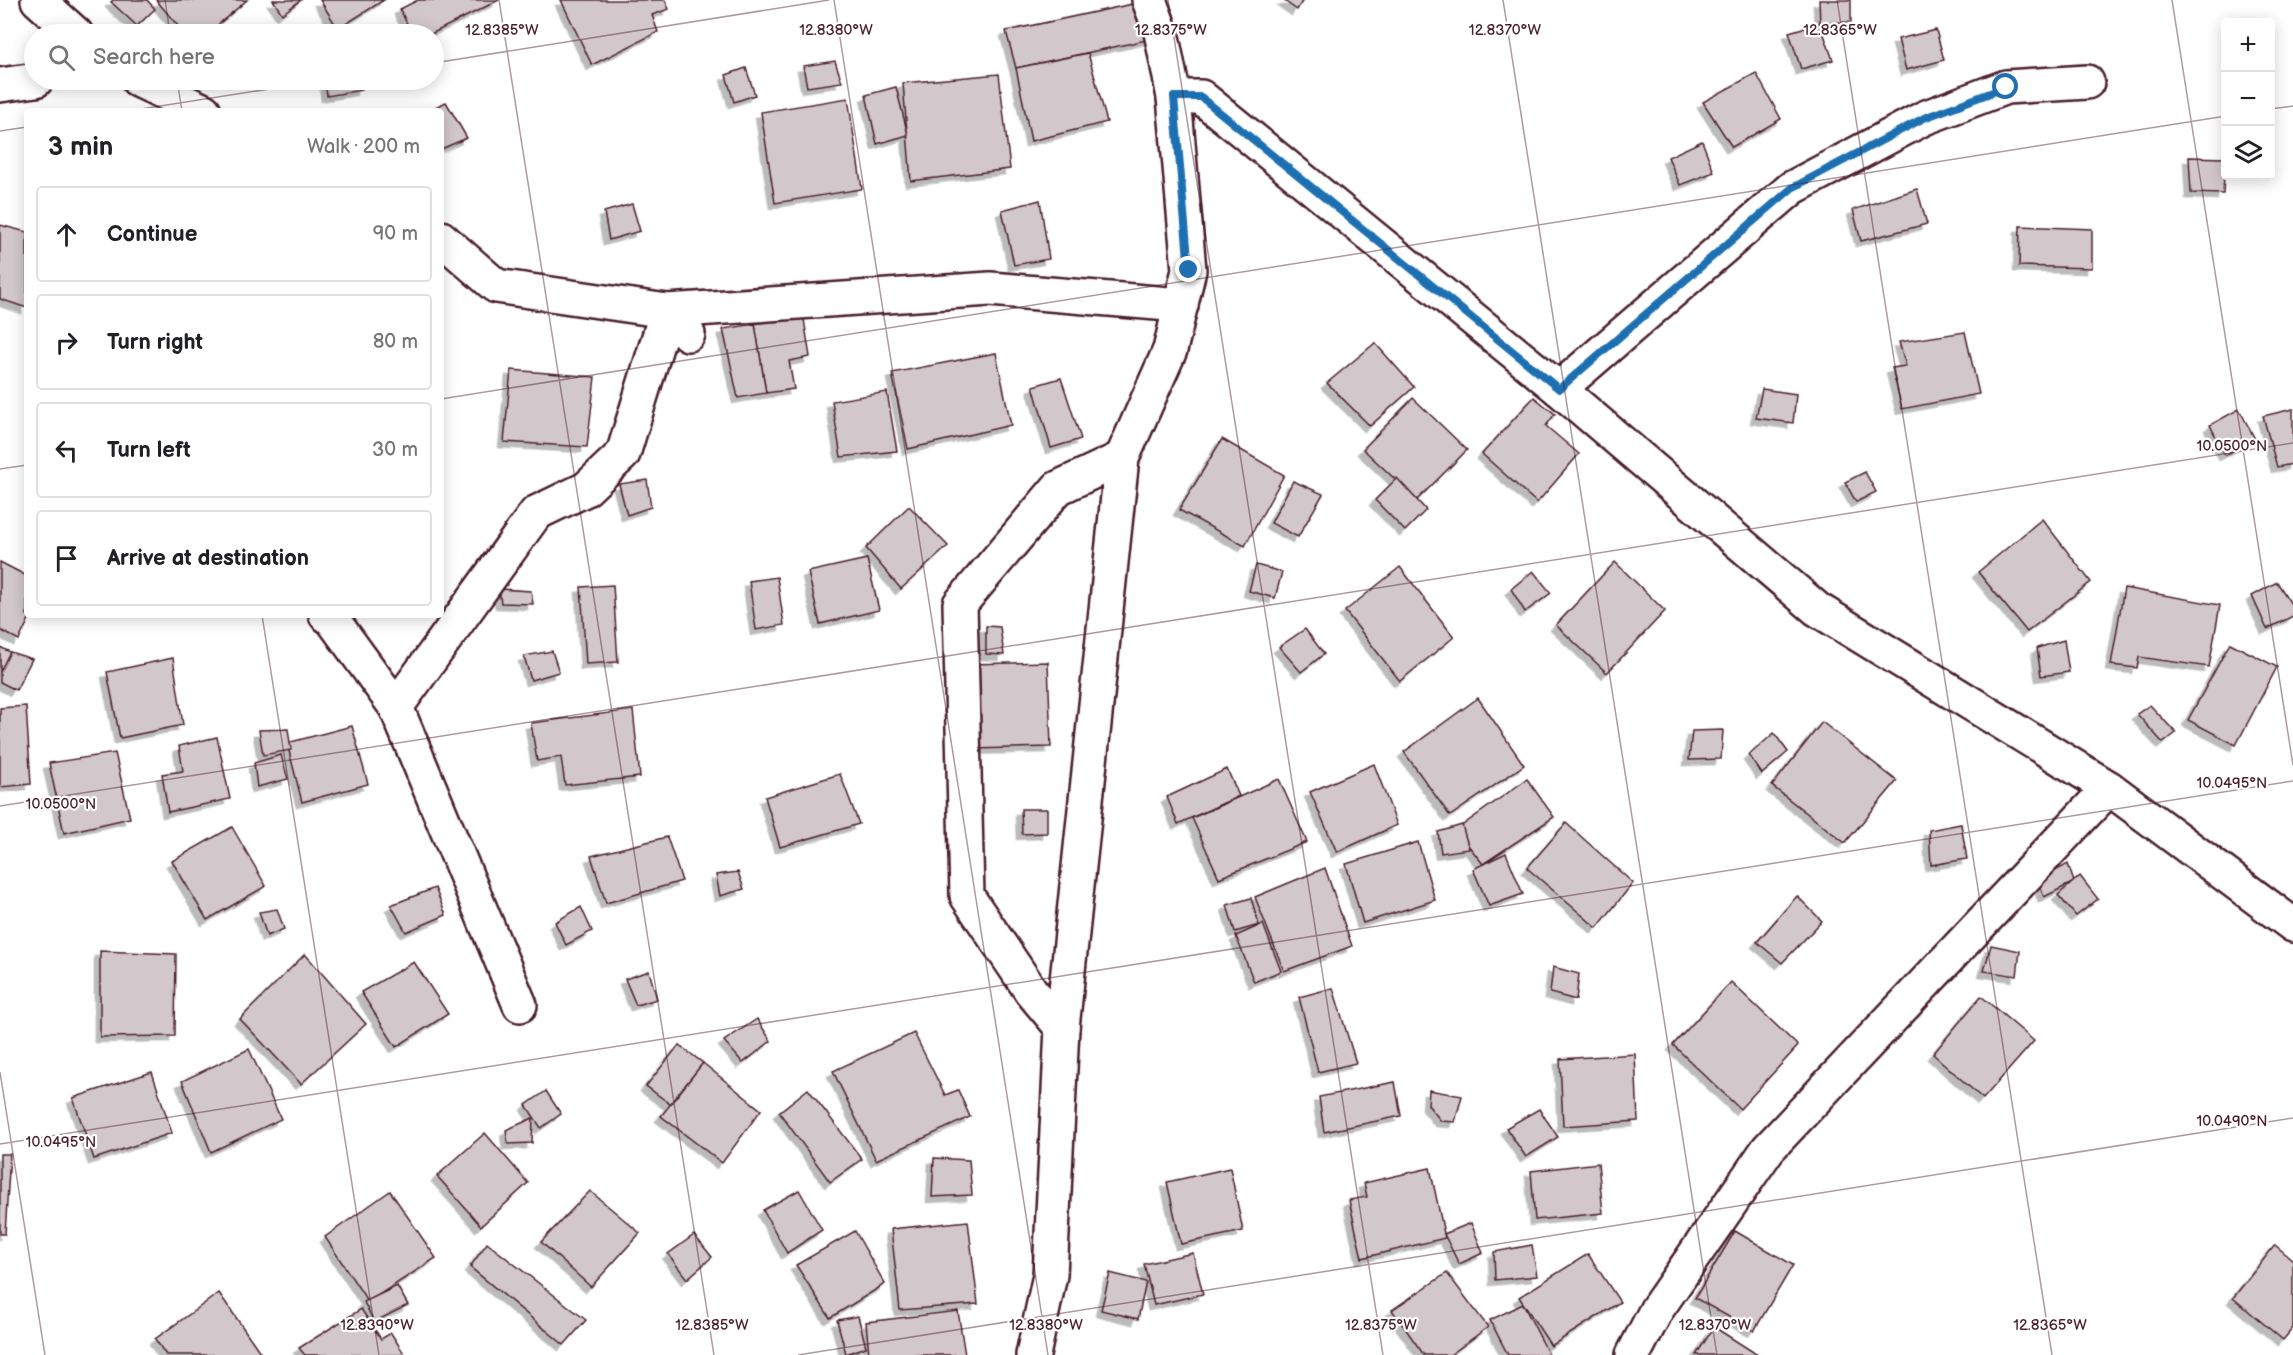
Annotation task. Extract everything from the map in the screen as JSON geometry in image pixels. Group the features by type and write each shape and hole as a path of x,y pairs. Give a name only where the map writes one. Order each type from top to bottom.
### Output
{"street":[{"path":"38,0 65,24"},
{"path":"1033,1355 1050,1275 1062,1028 1122,458 1170,350 1189,270 1174,97 1161,32 1149,0"},
{"path":"0,85 24,82"},
{"path":"1559,389 1792,188 1924,118 2006,87 2087,82"},
{"path":"159,90 198,108"},
{"path":"1174,97 1201,97 1559,389 1817,609 2109,788 2293,925"},
{"path":"444,241 496,286 678,323 990,289 1181,305"},
{"path":"396,706 536,513 586,489 623,454 678,323"},
{"path":"1062,1028 1031,991 967,896 960,604 1058,488 1122,458"},
{"path":"330,618 396,706 520,1005"},
{"path":"1633,1355 1657,1309 1768,1149 2109,788"}],"building":[{"path":"113,0 147,0 155,9 139,24 135,24 111,2"},
{"path":"156,0 247,0 219,24 176,24"},
{"path":"273,0 301,0 282,14"},
{"path":"320,0 384,0 346,24 335,24"},
{"path":"418,0 499,0 444,28 444,24 407,24 400,9"},
{"path":"561,0 665,0 669,9 652,15 658,32 592,65"},
{"path":"1283,0 1303,0 1297,10"},
{"path":"1819,0 1851,0 1851,22 1820,23"},
{"path":"1142,2 1151,39 1016,68 1006,31"},
{"path":"1820,23 1833,60 1801,69 1789,32"},
{"path":"1936,30 1944,60 1906,70 1898,39"},
{"path":"1088,53 1107,122 1031,141 1016,68"},
{"path":"835,61 842,82 807,87 803,66"},
{"path":"746,68 755,95 734,102 726,75"},
{"path":"1756,73 1781,119 1732,147 1703,102"},
{"path":"999,74 1010,169 911,181 903,83"},
{"path":"896,87 908,135 877,144 866,95"},
{"path":"326,90 362,90 327,96"},
{"path":"848,98 862,189 775,203 761,112"},
{"path":"446,102 467,138 444,148 444,108 433,108"},
{"path":"1702,141 1714,172 1680,185 1668,157"},
{"path":"2189,157 2221,158 2223,194 2191,193"},
{"path":"1917,189 1927,224 1861,241 1853,210"},
{"path":"1040,200 1049,259 1014,265 1002,210"},
{"path":"632,204 640,231 609,240 604,212"},
{"path":"0,225 24,231 24,307 0,299"},
{"path":"2020,226 2092,229 2092,268 2019,266"},
{"path":"803,313 810,357 789,361 794,389 766,393 755,324"},
{"path":"755,324 766,393 738,398 723,329"},
{"path":"1965,332 1979,394 1902,409 1892,368 1906,366 1899,342"},
{"path":"1375,343 1414,387 1370,426 1327,383"},
{"path":"996,353 1011,425 908,449 892,373"},
{"path":"511,370 595,377 587,447 504,442"},
{"path":"1061,378 1081,439 1051,448 1033,386"},
{"path":"1762,389 1796,394 1793,423 1756,418"},
{"path":"887,392 897,451 841,457 832,401"},
{"path":"1534,397 1555,414 1546,426 1579,454 1537,503 1482,454"},
{"path":"1413,398 1467,450 1417,500 1363,449"},
{"path":"2239,409 2255,439 2225,455 2210,425"},
{"path":"2293,409 2293,464 2277,467 2263,416"},
{"path":"1222,439 1284,475 1245,546 1179,510"},
{"path":"1865,472 1876,492 1856,502 1845,482"},
{"path":"1397,478 1426,510 1405,531 1375,500"},
{"path":"647,480 651,507 627,515 619,484"},
{"path":"1293,481 1323,494 1298,537 1271,523"},
{"path":"909,506 948,546 901,589 866,548"},
{"path":"2042,519 2091,582 2027,632 1978,572"},
{"path":"867,559 879,610 820,624 808,572"},
{"path":"0,562 24,574 24,618 30,618 19,640 0,630"},
{"path":"1615,562 1665,611 1607,673 1556,625"},
{"path":"1256,565 1282,572 1275,598 1249,591"},
{"path":"1400,567 1454,637 1400,681 1345,611"},
{"path":"1533,571 1551,593 1525,612 1511,589"},
{"path":"777,577 784,625 756,630 749,581"},
{"path":"2277,582 2293,607 2293,616 2267,629 2252,596"},
{"path":"613,585 618,662 586,664 581,587"},
{"path":"2124,588 2220,605 2209,667 2139,657 2137,668 2111,665"},
{"path":"499,589 531,591 533,604 501,603"},
{"path":"986,626 1000,627 1004,655 986,654"},
{"path":"1305,629 1324,654 1301,672 1279,647"},
{"path":"2064,640 2069,672 2041,676 2037,648"},
{"path":"2230,643 2277,667 2236,745 2188,720"},
{"path":"0,647 10,652 0,672"},
{"path":"552,651 559,672 531,680 524,656"},
{"path":"10,652 32,659 16,690 0,682 0,672"},
{"path":"173,658 183,725 120,738 107,672"},
{"path":"1048,662 1051,747 972,749 970,664"},
{"path":"1478,698 1524,765 1450,816 1404,752"},
{"path":"2150,705 2176,733 2163,743 2137,714"},
{"path":"26,706 31,784 0,787 0,708"},
{"path":"633,710 640,777 565,785 561,757 537,761 531,723"},
{"path":"1822,722 1897,781 1845,843 1772,786"},
{"path":"352,726 368,784 302,802 287,743"},
{"path":"288,729 291,750 263,755 259,730"},
{"path":"1723,730 1721,759 1689,760 1692,731"},
{"path":"1774,733 1788,752 1762,774 1749,755"},
{"path":"217,737 230,799 168,812 162,774 183,771 179,746"},
{"path":"115,753 130,818 64,833 49,763"},
{"path":"281,755 288,779 257,787 254,763"},
{"path":"1374,764 1397,825 1337,852 1310,792"},
{"path":"1227,769 1239,796 1178,824 1167,797"},
{"path":"840,774 859,824 780,847 765,797"},
{"path":"1279,779 1307,842 1219,878 1192,818"},
{"path":"1527,779 1554,817 1483,864 1456,830"},
{"path":"1021,809 1047,809 1047,833 1022,834"},
{"path":"1566,823 1633,883 1597,928 1527,868"},
{"path":"1961,824 1967,859 1931,865 1929,830"},
{"path":"1462,825 1469,849 1441,853 1438,832"},
{"path":"232,827 266,886 207,920 172,861"},
{"path":"667,837 682,881 606,903 591,856"},
{"path":"1418,842 1435,900 1363,923 1346,864"},
{"path":"1506,853 1523,894 1489,906 1473,869"},
{"path":"2068,864 2074,882 2044,897 2038,880"},
{"path":"1325,868 1352,946 1284,971 1255,897"},
{"path":"738,872 744,889 720,896 716,875"},
{"path":"2080,876 2098,899 2076,916 2058,895"},
{"path":"435,888 446,915 406,932 391,905"},
{"path":"1797,896 1822,921 1782,963 1757,942"},
{"path":"1251,898 1259,925 1235,932 1227,905"},
{"path":"581,907 592,931 566,945 555,922"},
{"path":"277,909 284,929 267,936 259,912"},
{"path":"1263,924 1281,971 1254,982 1236,936"},
{"path":"1991,945 2020,951 2017,976 1984,971"},
{"path":"100,951 176,954 175,1036 100,1037"},
{"path":"305,954 366,1024 301,1084 240,1019"},
{"path":"414,962 448,1014 396,1047 361,992"},
{"path":"1553,967 1579,974 1576,1000 1550,993"},
{"path":"649,971 657,999 636,1005 625,979"},
{"path":"1731,982 1798,1046 1740,1109 1673,1045"},
{"path":"1333,988 1356,1063 1318,1072 1299,997"},
{"path":"1981,996 2034,1041 1983,1099 1933,1054"},
{"path":"757,1019 771,1041 743,1063 724,1041"},
{"path":"914,1033 945,1095 958,1090 970,1117 876,1160 833,1071"},
{"path":"679,1045 703,1063 670,1104 646,1086"},
{"path":"249,1049 281,1119 211,1152 182,1081"},
{"path":"1635,1054 1638,1121 1563,1126 1560,1059"},
{"path":"703,1063 761,1110 722,1163 661,1116"},
{"path":"152,1072 172,1133 94,1159 73,1098"},
{"path":"1395,1082 1401,1116 1324,1132 1319,1097"},
{"path":"808,1089 862,1159 830,1182 779,1112"},
{"path":"1429,1090 1462,1096 1455,1122 1441,1121 1428,1105"},
{"path":"546,1091 561,1114 541,1128 526,1105"},
{"path":"1539,1109 1558,1137 1526,1157 1506,1128"},
{"path":"533,1118 532,1143 508,1144 506,1130"},
{"path":"485,1133 528,1183 481,1226 437,1176"},
{"path":"0,1154 10,1154 5,1234 0,1234"},
{"path":"934,1158 969,1160 972,1195 932,1197"},
{"path":"1598,1163 1603,1213 1535,1220 1531,1171"},
{"path":"1230,1168 1243,1231 1181,1244 1167,1182"},
{"path":"1430,1168 1445,1238 1362,1258 1349,1200 1367,1197 1364,1183"},
{"path":"799,1190 822,1230 787,1253 763,1210"},
{"path":"390,1191 436,1258 368,1302 325,1237"},
{"path":"590,1191 640,1233 591,1287 541,1242"},
{"path":"968,1221 978,1304 900,1310 891,1229"},
{"path":"1471,1223 1483,1253 1459,1264 1444,1234"},
{"path":"855,1231 885,1284 830,1318 796,1265"},
{"path":"1735,1231 1793,1265 1754,1331 1695,1298"},
{"path":"694,1235 712,1257 687,1279 668,1254"},
{"path":"487,1243 586,1320 564,1345 470,1267"},
{"path":"1532,1245 1537,1276 1495,1280 1494,1252"},
{"path":"2275,1245 2293,1260 2293,1328 2283,1340 2233,1298"},
{"path":"1193,1253 1203,1294 1154,1305 1144,1264"},
{"path":"1588,1254 1620,1302 1551,1346 1519,1297"},
{"path":"1110,1273 1146,1282 1138,1319 1101,1310"},
{"path":"1447,1273 1488,1327 1450,1355 1424,1355 1392,1310"},
{"path":"397,1286 408,1305 374,1322 364,1302"},
{"path":"219,1293 262,1355 166,1355 155,1339"},
{"path":"1523,1304 1549,1355 1508,1355 1490,1320"},
{"path":"361,1309 381,1339 391,1333 405,1355 305,1355 299,1348"},
{"path":"958,1311 965,1355 869,1355 866,1322"},
{"path":"858,1316 866,1347 846,1354 837,1320"},
{"path":"1714,1327 1758,1355 1696,1355"}],"route":[{"path":"1189,270 1174,97 1201,97 1559,389 1792,188 1924,118 2006,87"}]}
